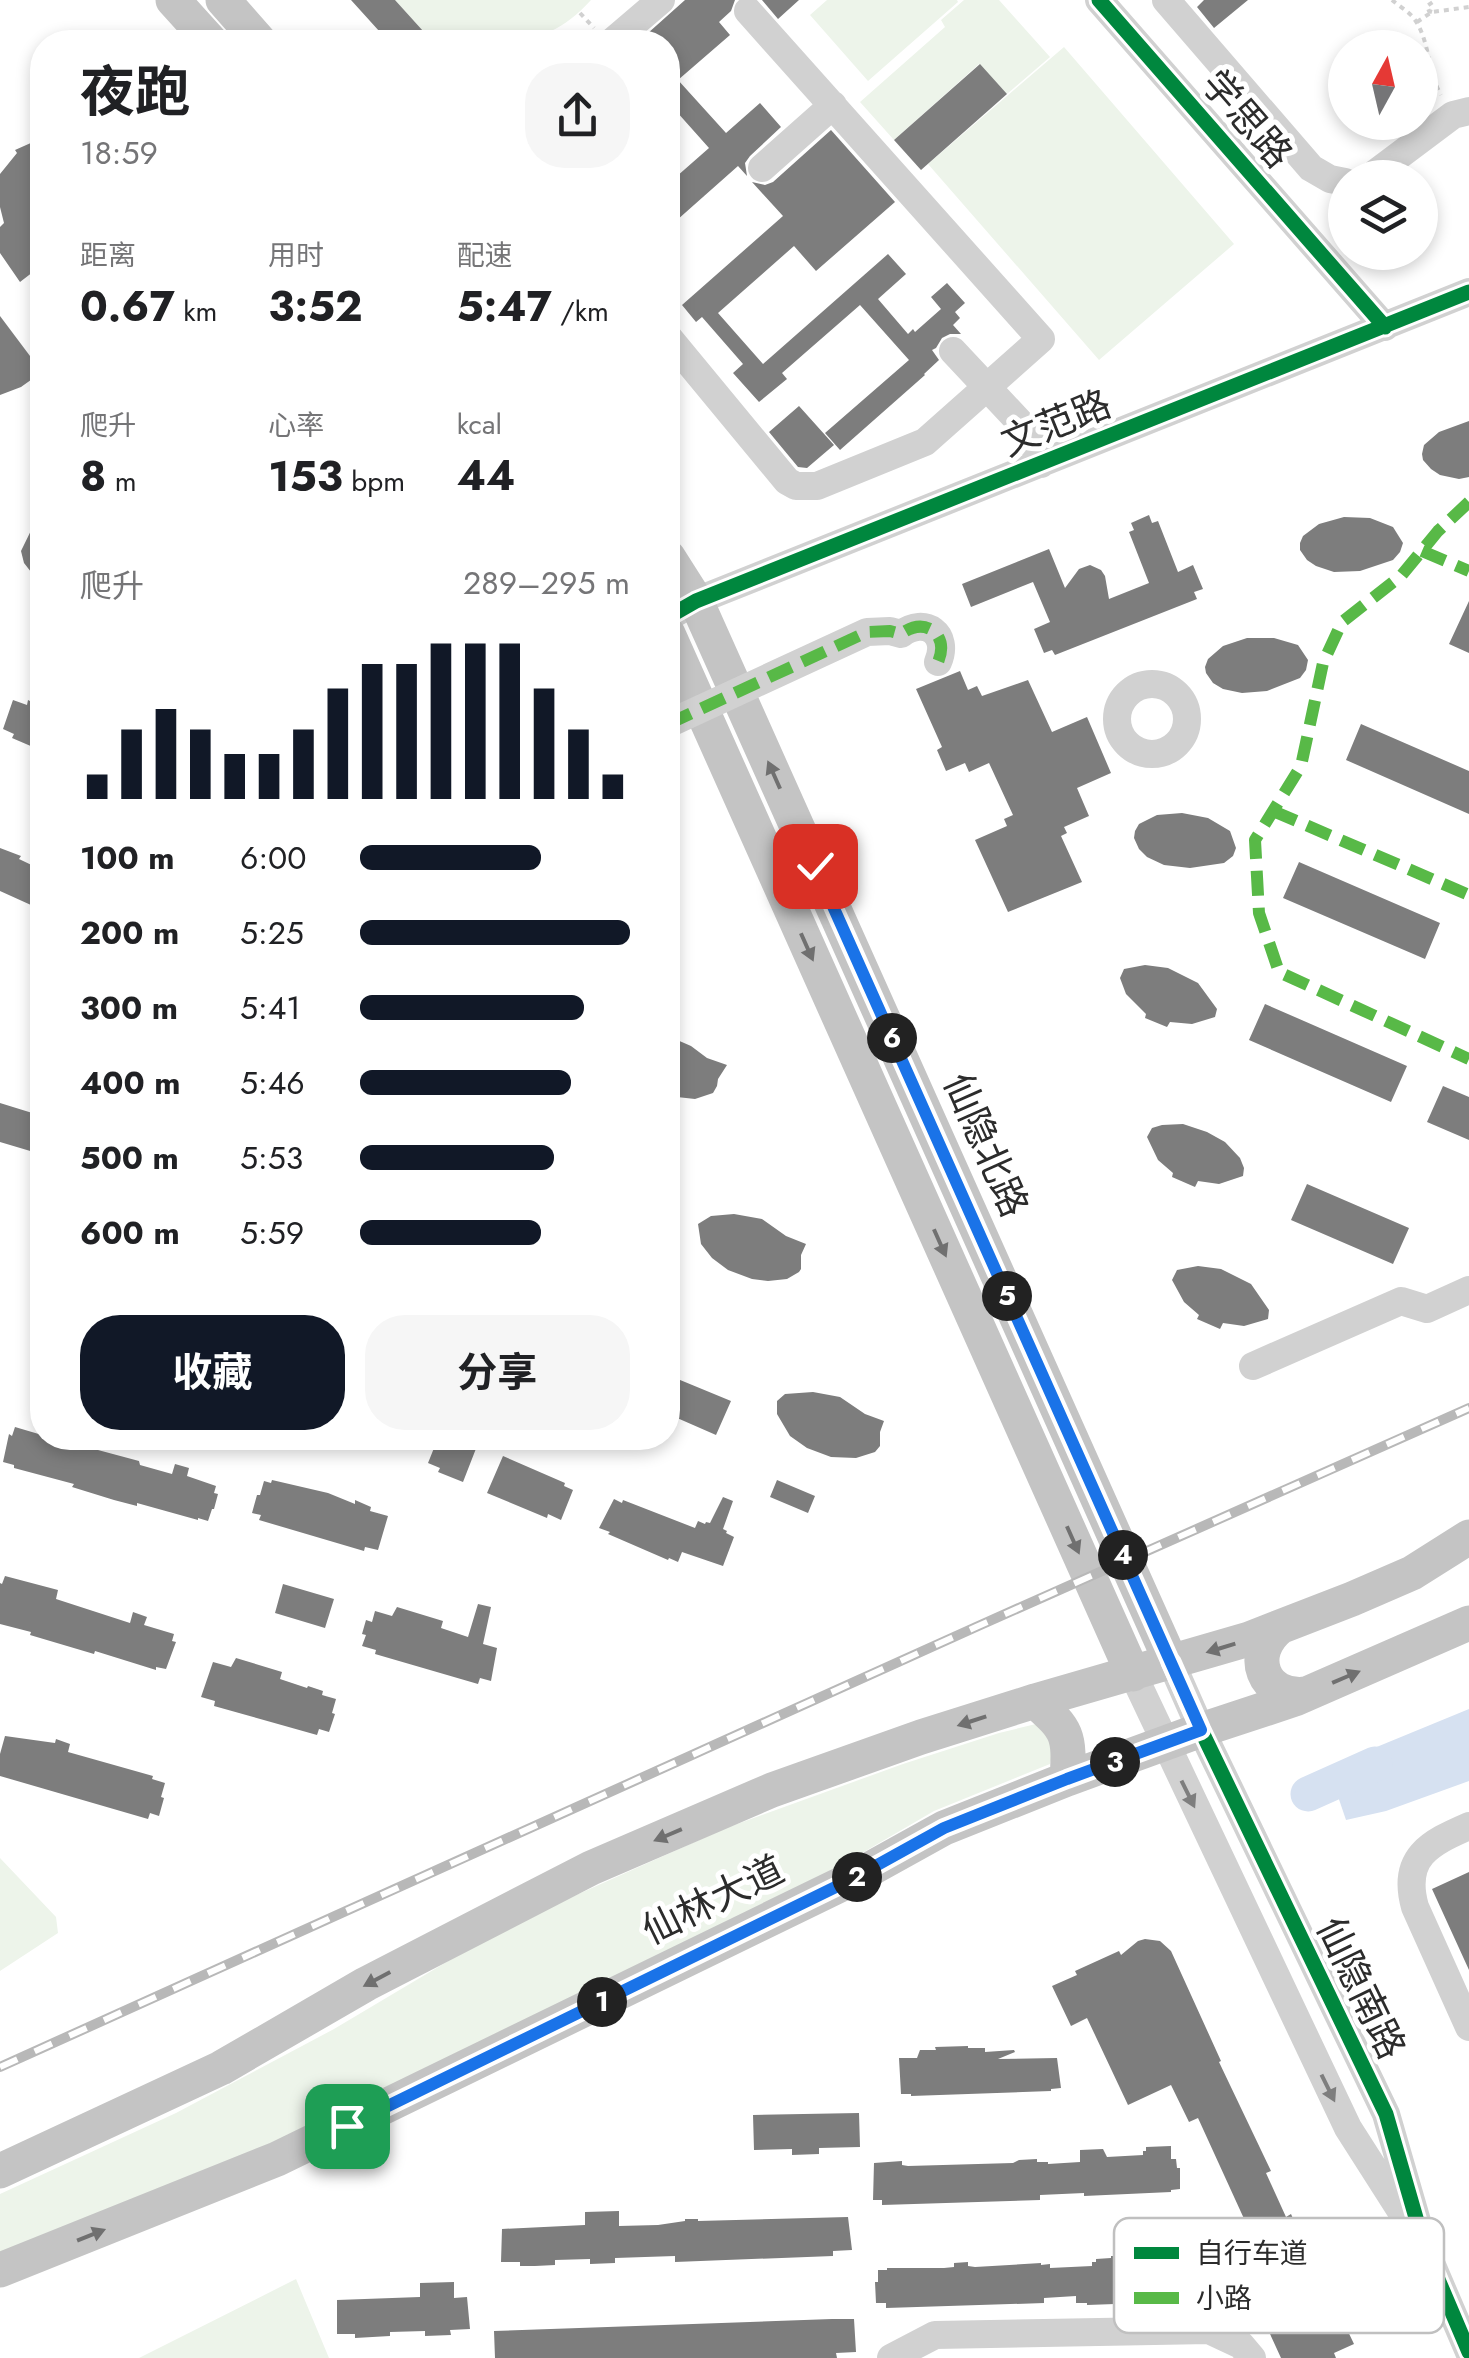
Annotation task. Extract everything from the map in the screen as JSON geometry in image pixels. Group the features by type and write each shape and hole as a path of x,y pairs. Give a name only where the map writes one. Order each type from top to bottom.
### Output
{"main road":[{"path":"173,0 200,30"},
{"path":"223,0 249,30"},
{"name":"仙隐北路","path":"682,609 1171,1662"},
{"path":"680,661 1133,1674"},
{"name":"仙林大道","path":"0,2171 220,2068 366,1984 591,1868 772,1790 921,1737 1249,1639 1412,1573 1469,1537"},
{"name":"仙林大道","path":"0,2270 278,2159 852,1879 944,1828 1067,1779 1306,1694 1469,1624"},
{"path":"1280,1627 1266,1641 1261,1660 1266,1678 1288,1694 1306,1694"},
{"path":"1035,1701 1059,1722 1069,1748 1067,1779"}],"street":[{"path":"626,30 661,0"},
{"name":"学思路","path":"1099,0 1386,327"},
{"path":"1166,0 1312,168 1328,177"},
{"path":"680,352 786,480 796,486 816,486 925,442 1041,339 748,11"},
{"path":"762,168 832,106"},
{"path":"1394,160 1461,113"},
{"name":"文范路","path":"682,609 1469,292"},
{"path":"952,351 1026,430 1041,464"},
{"path":"680,718 867,632 901,634 913,627 928,628 941,644 938,662"},
{"path":"1253,1366 1402,1300 1427,1309 1469,1290"},
{"name":"仙隐南路","path":"1171,1662 1386,2114 1416,2218"},
{"name":"仙隐南路","path":"1133,1674 1348,2128 1406,2218"},
{"path":"1467,2015 1415,1906 1411,1888 1414,1869 1430,1845 1469,1826"},
{"name":"仙隐南路","path":"1444,2293 1469,2352"},
{"path":"891,2358 934,2335 1114,2332"},
{"path":"1215,2333 1240,2345 1252,2358"}],"path":[{"path":"1392,0 1416,22 1437,88 1461,113"},
{"path":"1432,12 1427,6 1436,0"},
{"path":"1416,22 1432,12 1469,8"}],"shaded area":[{"path":"395,0 591,0 553,30 422,30"},
{"path":"827,0 958,2 868,81 810,15"},
{"path":"964,0 999,0 1050,57 1007,94 979,64 894,140 860,102 945,27 941,20"},
{"path":"1064,47 1234,244 1099,360 928,164"},
{"path":"1036,1724 1057,1735 1050,1764 934,1811 809,1884 332,2117 173,2188 0,2253 0,2194 176,2113 565,1900 726,1828 903,1764"},
{"path":"0,1858 56,1917 58,1933 0,1971"},
{"path":"296,2279 329,2358 139,2358"}],"water":[{"path":"1469,1709 1469,1781 1386,1811 1346,1820 1328,1767"}],"building":[{"path":"351,0 395,0 422,30 378,30"},
{"path":"685,0 735,0 731,11 719,22 730,35 680,78 680,30 651,30"},
{"path":"762,0 799,0 778,19"},
{"path":"1204,0 1248,0 1214,28 1197,7"},
{"path":"980,64 1007,94 921,170 894,140"},
{"path":"680,82 726,133 760,103 781,127 745,163 747,176 738,166 680,217 680,173 709,148 680,115"},
{"path":"831,130 895,202 816,271 794,246 718,313 763,364 888,254 906,274 878,299 908,334 941,309 931,297 947,283 965,303 955,312 960,318 953,325 961,334 942,338 932,350 939,360 840,450 825,433 909,360 860,305 782,373 787,379 759,402 733,373 743,364 702,317 696,322 682,305 783,216 752,182 773,182"},
{"path":"30,143 30,274 20,282 0,253 0,227 4,223 0,174 17,153 15,150"},
{"path":"0,316 30,356 30,381 0,395"},
{"path":"799,406 834,445 807,468 798,467 769,432"},
{"path":"1469,421 1469,477 1440,475 1423,460 1424,445 1439,432"},
{"path":"1149,515 1152,523 1158,521 1178,572 1193,565 1203,589 1194,592 1197,599 1055,655 1052,650 1044,653 1034,629 1050,622 1033,582 971,607 962,584 1049,549 1065,588 1079,569 1090,565 1105,576 1109,599 1149,583 1129,532 1134,530 1131,523"},
{"path":"1344,517 1370,518 1393,527 1403,543 1400,552 1393,560 1360,571 1334,572 1307,560 1300,550 1303,536 1319,524"},
{"path":"30,533 30,571 24,563 21,551"},
{"path":"1469,601 1469,653 1449,644"},
{"path":"1247,638 1274,638 1298,645 1308,660 1306,670 1300,678 1267,691 1242,693 1213,683 1206,673 1208,659 1223,646"},
{"path":"960,671 968,690 977,686 982,696 1028,680 1052,732 1087,717 1111,773 1077,788 1089,816 1064,827 1067,833 1061,836 1082,882 1008,912 975,840 1007,826 1004,819 1013,815 989,763 969,772 965,763 946,771 937,750 942,747 916,689"},
{"path":"13,700 27,705 30,701 30,746 3,729"},
{"path":"1361,724 1469,771 1469,814 1346,760"},
{"path":"1182,813 1208,818 1230,831 1236,848 1233,856 1224,863 1190,868 1164,865 1147,857 1134,838 1139,824 1157,815"},
{"path":"0,848 30,864 30,905 0,891"},
{"path":"1299,862 1440,923 1425,959 1283,898"},
{"path":"1145,965 1168,968 1198,983 1217,1009 1215,1017 1192,1024 1170,1022 1167,1027 1145,1018 1146,1014 1126,994 1120,978 1124,969"},
{"path":"1265,1004 1407,1066 1391,1102 1249,1040"},
{"path":"680,1041 727,1065 713,1093 695,1099 680,1097"},
{"path":"1443,1086 1469,1097 1469,1140 1427,1122"},
{"path":"0,1103 30,1112 30,1151 0,1142"},
{"path":"1183,1124 1225,1142 1240,1158 1243,1176 1219,1184 1198,1181 1195,1187 1172,1177 1147,1137 1152,1128"},
{"path":"1307,1184 1409,1228 1393,1264 1291,1220"},
{"path":"734,1214 762,1219 806,1244 799,1272 787,1279 752,1279 728,1270 712,1258 701,1244 698,1224 711,1216"},
{"path":"1198,1266 1221,1269 1251,1284 1269,1310 1268,1319 1244,1326 1223,1323 1220,1329 1197,1319 1199,1315 1184,1302 1172,1280 1177,1270"},
{"path":"680,1380 731,1401 716,1435 680,1419"},
{"path":"813,1392 840,1397 884,1421 880,1446 875,1452 856,1458 831,1457 790,1436 777,1414 777,1401 785,1394"},
{"path":"15,1427 30,1431 30,1450 98,1450 172,1474 175,1464 189,1468 187,1476 216,1486 214,1509 208,1521 198,1520 114,1500 72,1487 74,1484 14,1468 3,1462 9,1434 12,1436"},
{"path":"433,1450 475,1450 463,1482 438,1472 440,1468 428,1463"},
{"path":"503,1456 573,1490 561,1520 487,1493"},
{"path":"777,1480 815,1496 808,1513 770,1497"},
{"path":"264,1481 328,1493 355,1504 355,1500 371,1507 370,1511 388,1516 378,1550 365,1547 364,1551 259,1520 261,1515 252,1513 257,1495"},
{"path":"723,1497 733,1501 723,1529 734,1537 723,1566 682,1552 678,1562 668,1560 599,1528 614,1499 695,1528 698,1521 710,1523"},
{"path":"5,1576 58,1590 56,1599 130,1623 133,1612 147,1617 144,1625 174,1634 172,1641 176,1642 166,1669 156,1670 95,1651 94,1654 0,1624 0,1583"},
{"path":"283,1584 334,1599 325,1628 275,1613"},
{"path":"478,1604 491,1607 483,1644 497,1648 491,1681 480,1678 478,1684 375,1654 376,1650 362,1646 366,1620 372,1622 375,1611 392,1616 397,1607 443,1621 441,1628 468,1637"},
{"path":"236,1658 282,1672 280,1679 323,1691 322,1695 336,1699 329,1732 319,1729 317,1735 214,1706 215,1701 201,1697 213,1662 231,1667"},
{"path":"5,1736 55,1743 56,1739 70,1744 68,1752 153,1776 152,1779 165,1783 159,1816 150,1813 148,1819 0,1776"},
{"path":"1469,1872 1469,1970 1432,1889"},
{"path":"1138,1941 1160,1941 1171,1951 1271,2171 1266,2173 1286,2217 1291,2214 1293,2218 1244,2218 1198,2118 1189,2122 1171,2085 1128,2105 1087,2018 1071,2026 1052,1986 1119,1951 1121,1955"},
{"path":"935,2047 985,2048 985,2052 1015,2052 998,2059 1057,2058 1061,2088 901,2094 899,2058 917,2058 920,2050 936,2050"},
{"path":"859,2113 860,2147 819,2148 819,2154 792,2155 792,2149 754,2150 753,2115"},
{"path":"1171,2146 1171,2159 1176,2159 1180,2168 1180,2189 1171,2192 882,2205 882,2200 873,2200 874,2163 902,2161 902,2165 908,2166 1037,2159 1048,2164 1080,2162 1080,2150 1103,2149 1107,2157 1143,2155 1146,2147"},
{"path":"619,2211 619,2226 658,2225 685,2219 848,2217 852,2250 833,2251 833,2256 675,2262 675,2256 615,2258 615,2263 590,2264 590,2259 555,2260 555,2265 535,2266 501,2262 502,2229 585,2225 585,2212"},
{"path":"1111,2256 1114,2304 1076,2303 1076,2296 1044,2298 1044,2303 886,2308 886,2303 876,2303 878,2270 887,2268 944,2268 968,2262 968,2266 975,2267 1041,2263 1050,2264 1050,2268 1092,2266 1096,2259"},
{"path":"454,2282 454,2298 467,2297 470,2329 450,2330 451,2335 425,2336 425,2331 355,2338 355,2334 337,2334 337,2300 420,2297 420,2283"},
{"path":"854,2319 856,2352 836,2353 837,2358 495,2358 494,2331"},
{"path":"1270,2333 1349,2333 1354,2344 1334,2353 1336,2358 1281,2358"}],"waterway":[{"path":"1308,1794 1375,1764"}],"railway":[{"path":"0,2067 1469,1408"}],"marked path":[{"path":"1469,502 1438,531 1401,576 1342,622 1323,663 1301,766 1255,840 1259,913 1279,972 1469,1059"},
{"path":"1422,551 1469,571"},
{"path":"680,718 867,632 901,634 926,628 941,643 938,662"},
{"path":"1273,811 1469,895"}],"cycle path":[{"path":"1099,0 1385,327"},
{"path":"680,610 1469,292"},
{"path":"1171,1662 1386,2114 1416,2218"},
{"path":"1444,2293 1469,2352"}],"route":[{"path":"347,2126 852,1879 944,1828 1201,1730 815,866"}]}
